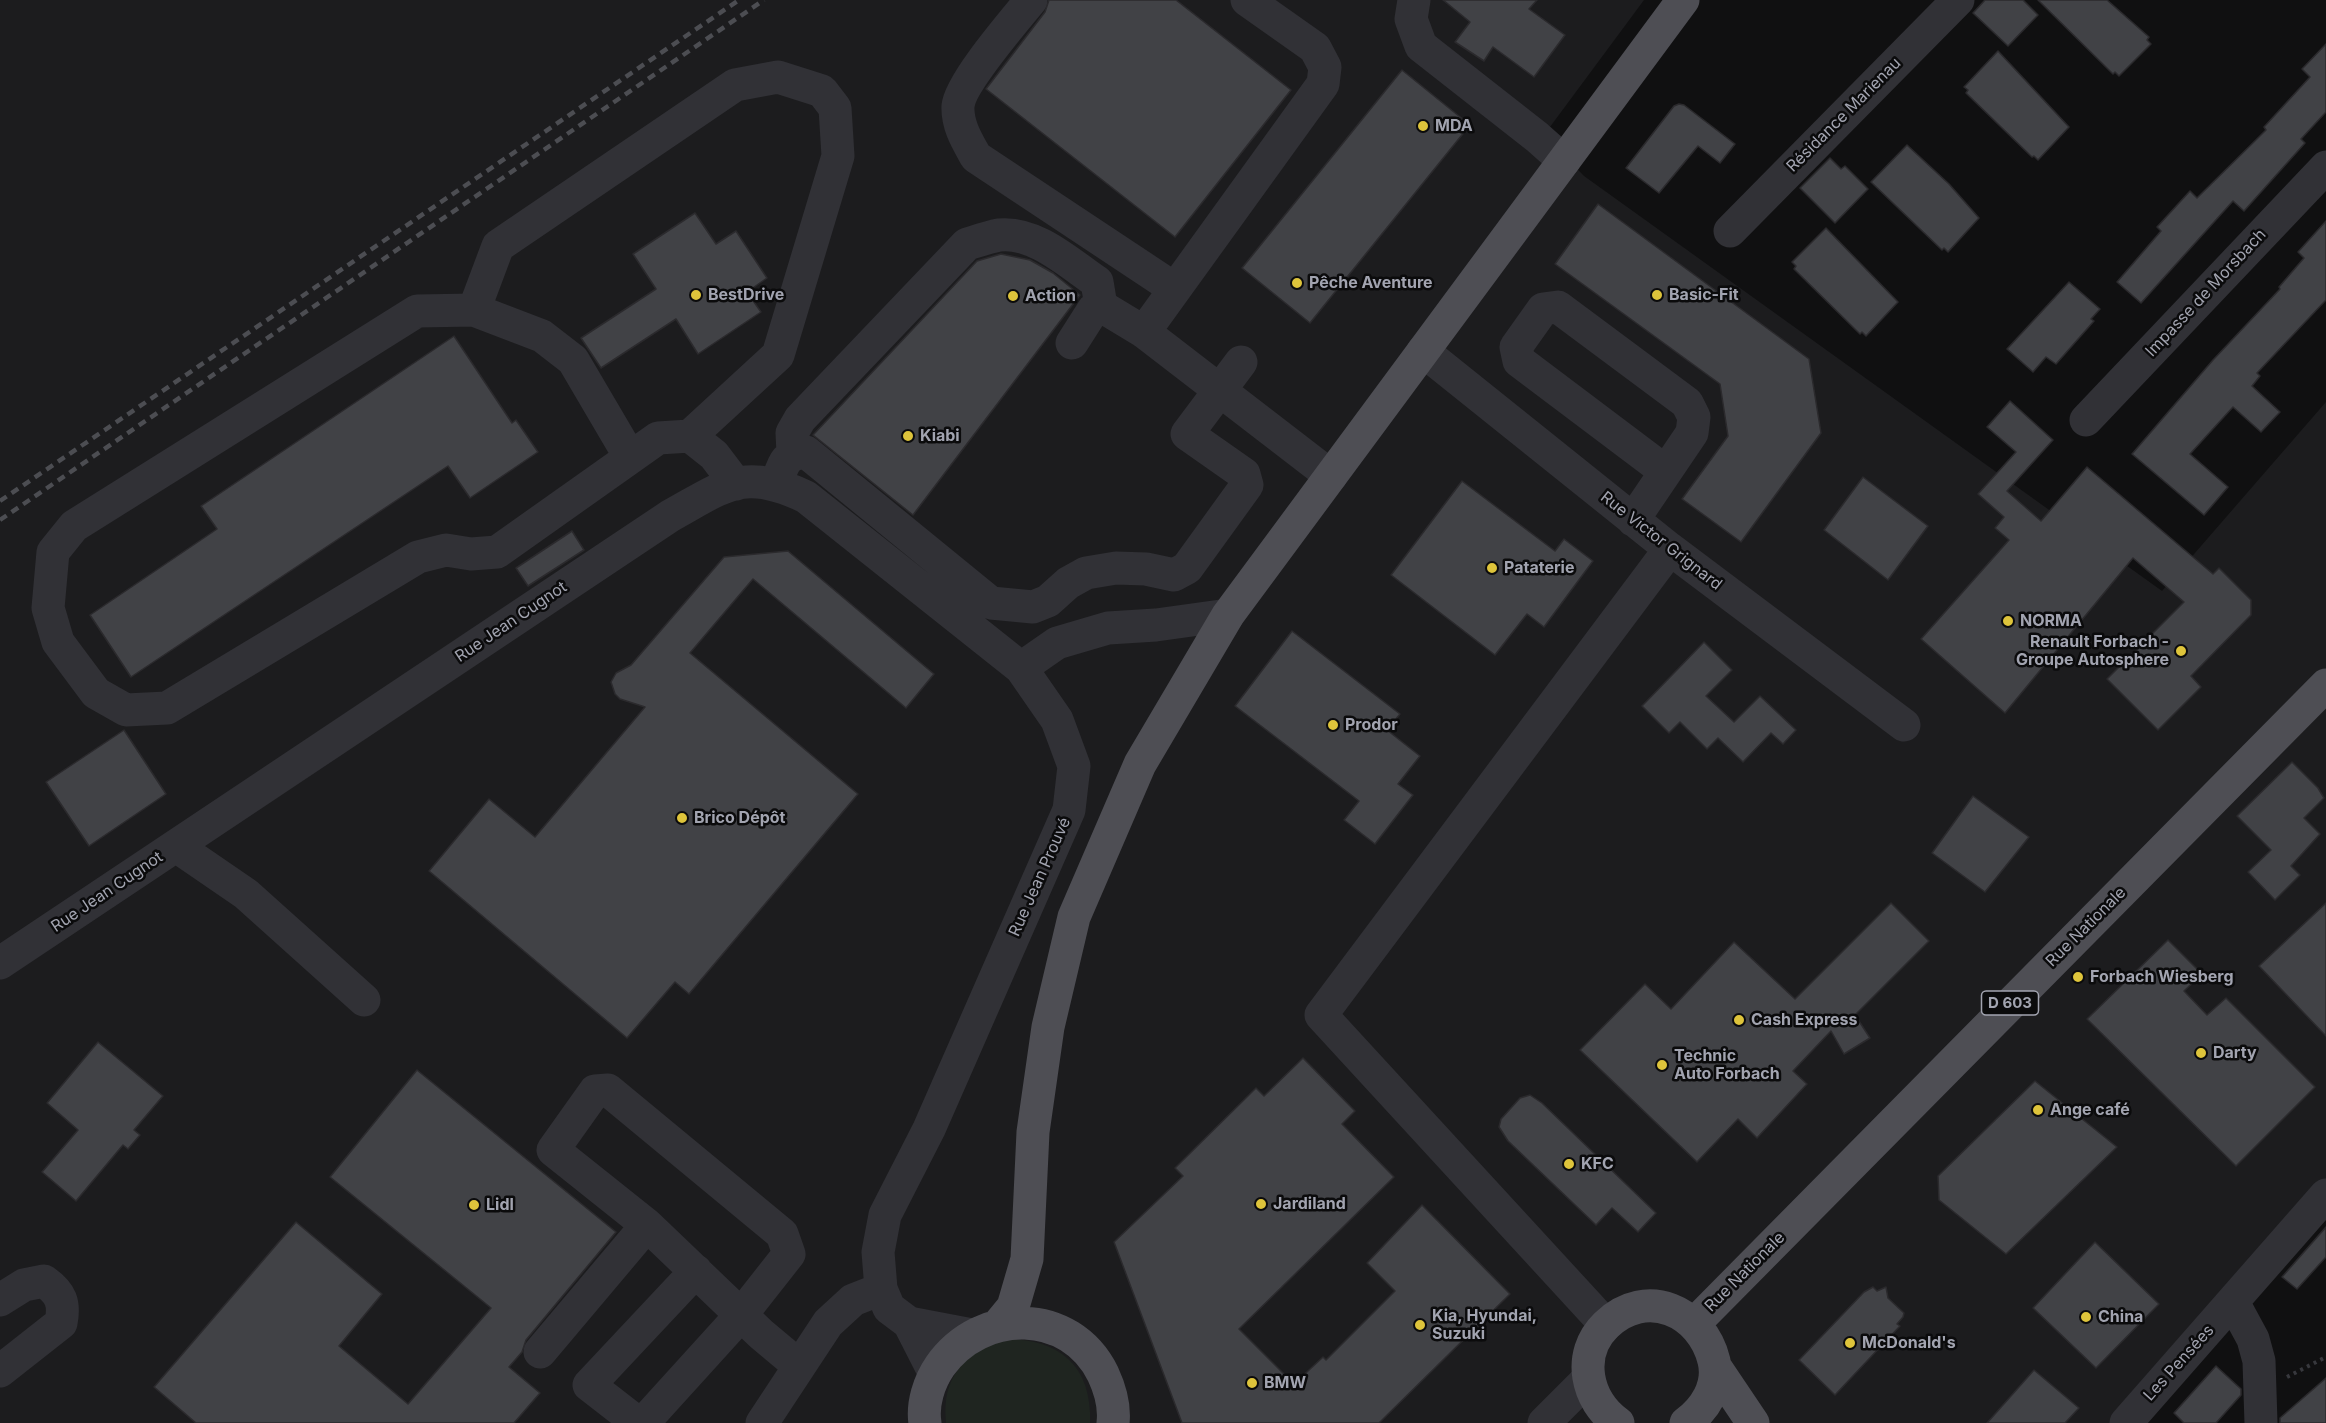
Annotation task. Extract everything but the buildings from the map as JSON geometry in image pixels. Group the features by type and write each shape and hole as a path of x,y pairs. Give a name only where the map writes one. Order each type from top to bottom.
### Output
{"main road":[{"path":"922,1421 927,1395 935,1374 950,1352 986,1330 1013,1307 1027,1258 1033,1132 1048,1027 1074,917 1140,764 1228,615 1683,0"},
{"name":"Rue Nationale","path":"1695,1323 2326,685"},
{"path":"1027,1258 1049,1327"},
{"path":"1606,1420 1593,1398 1588,1379 1588,1359 1594,1341 1606,1325 1626,1311 1650,1306 1674,1310 1695,1323 1710,1343 1716,1368 1753,1423"},
{"path":"986,1330 1024,1323 1049,1327 1076,1341 1097,1363 1110,1389 1113,1423"},
{"path":"1686,1423 1699,1413 1712,1392 1716,1368"}],"street":[{"path":"1031,0 967,84 958,105 961,130 976,157 1175,289"},
{"path":"1072,343 1093,310 1123,319 1175,289 1323,84 1325,67 1314,48 1247,0"},
{"path":"1414,0 1411,19 1421,46 1537,136 1564,161"},
{"name":"Résidance Marienau","path":"1730,231 1958,0"},
{"path":"474,310 498,246 735,85 778,77 822,92 834,108 838,156 778,355 690,436 658,438 497,552 471,554 446,550 418,557 167,708 126,710 96,693 58,642 48,608 53,552 74,526 417,311 474,310 542,336 573,360 630,457"},
{"name":"Impasse de Morsbach","path":"2086,420 2326,167"},
{"path":"793,453 792,433 800,419 967,244 1000,235 1026,238 1045,247 1096,282 1123,319 1331,476"},
{"path":"1633,520 1692,433 1694,417 1687,403 1558,308 1543,309 1516,347 1519,361 1665,471"},
{"name":"Rue Victor Grignard","path":"1423,351 1670,549 1904,725"},
{"path":"777,483 786,459 793,453 806,452 991,603 1033,607 1048,602 1068,583 1086,573 1116,568 1146,569 1174,575 1187,568 1246,485 1244,474 1187,434 1241,362"},
{"path":"690,436 714,455 736,484"},
{"name":"Rue Jean Cugnot","path":"0,963 670,516 725,485 764,480 777,483 806,497 1021,668"},
{"path":"1606,1325 1321,1015 1670,549"},
{"path":"911,580 932,555"},
{"path":"1021,668 1057,643 1108,628 1156,626 1228,615"},
{"name":"Rue Jean Prouvé","path":"880,1289 878,1252 885,1215 929,1129 1069,810 1074,766 1057,720 1021,668"},
{"path":"176,846 246,894 364,1000"},
{"path":"643,1423 741,1315 789,1254 782,1234 608,1090 595,1091 553,1150 647,1225 741,1315 798,1365"},
{"name":"Les Pensées","path":"2126,1423 2326,1195"},
{"path":"540,1352 647,1225"},
{"path":"638,1423 589,1385 696,1271"},
{"path":"0,1300 24,1284 44,1281 57,1290 64,1306 61,1323 0,1371"},
{"path":"762,1423 798,1365 836,1315 853,1300 880,1289 890,1308 909,1323 935,1374"},
{"path":"2233,1302 2253,1339 2259,1360 2261,1423"},
{"path":"909,1323 986,1330"},
{"path":"1544,1423 1588,1379"}],"path":[{"path":"2260,1391 2326,1357"}],"shaded area":[{"path":"0,0 1644,0 1544,135 1584,176 2162,591 2326,402 2326,1185 2115,1423 0,1423"},
{"path":"1005,1339 1042,1344 1069,1360 1078,1371 1085,1386 1090,1423 946,1423 947,1393 958,1369 978,1352"}],"railway":[{"path":"0,501 739,0"},
{"path":"0,520 764,0"}],"place":[{"name":"MDA","path":"1423,126"},
{"name":"Pêche Aventure","path":"1297,283"},
{"name":"BestDrive","path":"696,295"},
{"name":"Basic-Fit","path":"1657,295"},
{"name":"Action","path":"1013,296"},
{"name":"Kiabi","path":"908,436"},
{"name":"Pataterie","path":"1492,568"},
{"name":"NORMA","path":"2008,621"},
{"name":"Renault Forbach - Groupe Autosphere","path":"2181,651"},
{"name":"Prodor","path":"1333,725"},
{"name":"Brico Dépôt","path":"682,818"},
{"name":"Forbach Wiesberg","path":"2078,977"},
{"name":"Cash Express","path":"1739,1020"},
{"name":"Darty","path":"2201,1053"},
{"name":"Technic Auto Forbach","path":"1662,1065"},
{"name":"Ange café","path":"2038,1110"},
{"name":"KFC","path":"1569,1164"},
{"name":"Jardiland","path":"1261,1204"},
{"name":"Lidl","path":"474,1205"},
{"name":"China","path":"2086,1317"},
{"name":"Kia, Hyundai, Suzuki","path":"1420,1325"},
{"name":"McDonald's","path":"1850,1343"},
{"name":"BMW","path":"1252,1383"}]}
